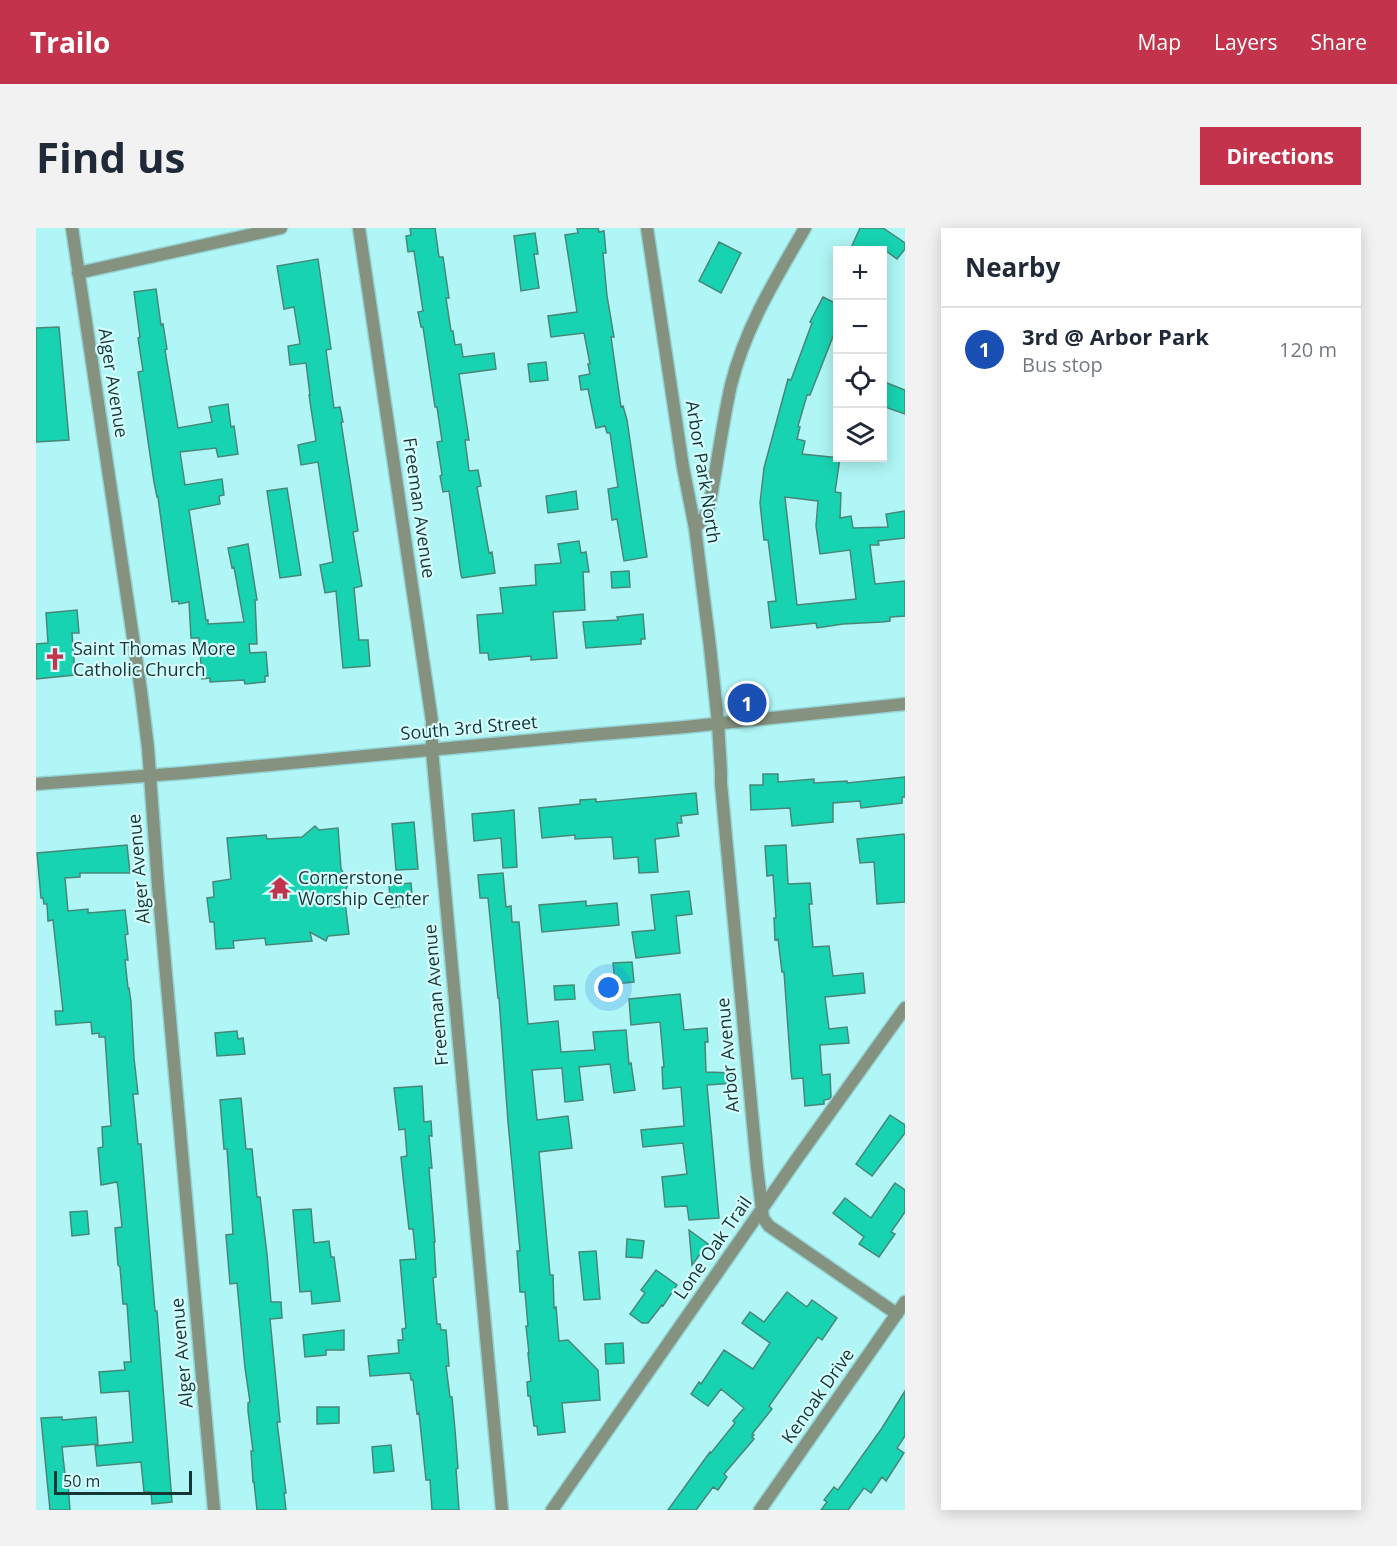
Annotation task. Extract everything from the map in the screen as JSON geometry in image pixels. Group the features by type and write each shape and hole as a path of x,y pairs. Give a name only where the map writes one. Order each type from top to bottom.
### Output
{"street":[{"name":"Alger Avenue","path":"72,228 148,748 158,885 214,1510"},
{"path":"78,273 280,228"},
{"name":"Freeman Avenue","path":"359,228 432,721 432,750 502,1510"},
{"name":"Arbor Park North","path":"648,228 683,467 695,528 718,723"},
{"path":"695,528 704,520 709,507 731,384 745,343 763,302 805,228"},
{"name":"South 3rd Street","path":"36,784 685,727 905,704"},
{"name":"Arbor Avenue","path":"718,723 721,784 754,1144 763,1218 769,1226 897,1314"},
{"name":"Lone Oak Trail","path":"552,1510 905,1008"},
{"name":"Kenoak Drive","path":"760,1510 905,1302"}],"building":[{"path":"410,228 435,228 439,257 443,257 451,331 453,331 455,345 461,344 463,357 494,353 496,369 459,374 469,440 465,440 469,471 478,470 481,486 477,487 495,573 462,578 461,575 449,491 443,492 440,476 442,475 437,442 442,441 423,327 421,327 418,312 423,311 414,251 408,252 406,236 411,235"},
{"path":"577,228 598,228 599,232 604,231 606,253 603,253 607,296 614,337 611,337 621,407 623,406 627,420 647,557 624,561 617,519 612,520 608,489 618,487 610,433 607,433 605,426 596,428 588,389 581,390 579,376 590,374 584,333 551,337 548,316 577,312 565,235 578,233"},
{"path":"860,228 883,228 905,243 905,249 897,259 887,252 887,246 852,246"},
{"path":"535,233 538,254 534,254 539,288 521,291 514,236"},
{"path":"719,242 741,253 721,293 699,281"},
{"path":"318,259 331,349 326,350 334,408 340,407 343,422 341,422 358,531 353,532 362,586 354,588 359,640 368,640 370,666 343,668 336,591 325,593 320,565 333,562 318,462 301,465 298,445 316,441 306,363 290,365 288,346 300,344 294,307 284,309 277,266"},
{"path":"156,289 178,428 212,422 209,407 228,404 231,427 234,426 238,454 218,457 216,448 180,452 185,485 222,479 224,495 219,496 220,504 189,510 206,620 208,624 244,622 234,567 232,568 228,548 248,544 257,600 255,600 257,644 249,644 250,653 266,652 268,676 265,676 265,682 245,684 244,680 210,682 210,678 202,679 199,638 191,638 189,602 179,604 178,601 172,602 138,372 143,371 134,292"},
{"path":"823,297 833,302 833,337 810,395 807,395 798,426 800,427 797,439 805,441 802,454 833,457 833,462 839,462 835,492 841,493 840,518 851,516 853,528 888,527 886,514 905,511 905,538 878,541 879,545 870,545 875,584 905,581 905,616 890,617 890,621 817,628 816,623 771,628 768,602 776,601 768,540 764,540 760,503 764,468 788,379 791,380 812,323 810,322","holes":["785,497 818,501 816,526 820,554 850,550 856,599 797,605"]},
{"path":"59,327 69,440 36,442 36,328"},
{"path":"546,362 548,380 530,382 528,364"},
{"path":"887,383 905,390 905,414 887,408"},
{"path":"287,488 301,575 280,578 267,491"},
{"path":"576,491 578,509 548,513 546,496"},
{"path":"579,541 581,553 586,552 589,572 583,572 585,610 553,612 557,658 531,660 531,656 489,660 488,653 480,653 477,615 503,613 500,588 536,585 535,565 561,563 558,544"},
{"path":"629,571 630,587 612,588 611,572"},
{"name":"Saint Thomas More Catholic Church","path":"77,610 79,633 72,633 75,675 36,679 36,644 48,643 46,613"},
{"path":"643,614 645,639 641,639 641,644 586,648 583,622 618,620 617,617"},
{"path":"763,774 778,774 778,782 814,779 814,783 847,781 847,783 905,777 905,797 902,797 902,803 861,808 860,801 833,803 833,822 792,826 790,808 751,810 750,785 763,785"},
{"path":"696,793 698,814 681,816 682,823 677,823 679,836 655,839 658,872 639,873 638,857 614,859 612,837 575,839 575,835 542,838 539,808 580,804 580,800 596,799 596,802"},
{"path":"514,810 517,867 503,868 501,838 474,841 472,814"},
{"path":"414,822 418,869 396,870 392,824"},
{"name":"Cornerstone Worship Center","path":"315,826 319,830 338,828 341,869 349,882 344,894 349,934 328,936 326,941 310,932 312,941 266,945 265,938 233,941 234,948 216,949 214,922 210,922 207,898 214,897 213,882 231,879 227,838 266,835 267,839 302,837"},
{"path":"904,834 905,902 877,904 874,862 860,863 857,839"},
{"path":"127,845 130,873 80,873 80,877 65,878 68,911 88,909 88,913 125,910 128,960 125,960 131,1002 138,1094 133,1094 138,1144 141,1144 155,1311 157,1311 172,1502 152,1504 151,1492 144,1492 141,1462 97,1466 95,1446 133,1442 129,1391 101,1393 99,1372 125,1370 124,1362 131,1362 127,1304 123,1304 115,1228 122,1227 118,1188 117,1182 101,1185 98,1148 103,1147 102,1127 111,1126 105,1037 99,1037 99,1033 92,1034 91,1022 56,1025 55,1011 63,1011 53,920 48,921 47,904 44,904 41,898 37,853"},
{"path":"786,845 788,884 810,883 812,904 809,904 813,947 829,946 833,976 863,973 865,993 825,997 829,1029 847,1027 849,1043 820,1045 822,1075 830,1074 831,1097 824,1100 824,1104 805,1106 803,1078 792,1079 784,972 782,972 778,939 775,940 773,875 767,876 765,846"},
{"path":"503,873 506,907 511,906 512,922 519,922 528,1024 558,1021 561,1052 595,1050 593,1032 626,1030 629,1064 631,1063 635,1090 614,1093 610,1064 579,1067 583,1100 565,1102 562,1068 532,1070 537,1120 568,1116 572,1148 539,1152 550,1275 553,1275 554,1308 556,1307 559,1341 568,1340 598,1370 600,1400 562,1403 565,1432 538,1435 537,1426 534,1426 530,1396 528,1396 527,1382 531,1381 526,1326 528,1326 525,1292 520,1292 517,1251 520,1251 499,998 488,898 480,898 478,875"},
{"path":"411,883 413,905 391,908 389,885"},
{"path":"689,891 692,914 676,916 680,953 636,958 632,932 655,930 651,895"},
{"path":"586,901 586,906 617,903 619,925 542,932 539,905"},
{"path":"632,962 634,982 615,984 613,963"},
{"path":"574,985 575,999 555,1000 554,986"},
{"path":"680,994 684,1030 707,1028 706,1072 734,1073 735,1083 707,1085 719,1218 689,1220 687,1206 665,1207 662,1177 687,1174 683,1143 643,1147 641,1130 684,1126 681,1087 663,1089 662,1067 664,1067 660,1022 631,1025 629,999"},
{"path":"237,1031 238,1039 243,1038 245,1054 217,1056 215,1033"},
{"path":"422,1086 424,1122 431,1121 432,1136 429,1136 432,1168 429,1168 436,1277 433,1278 437,1324 440,1324 441,1330 446,1330 449,1366 446,1366 455,1430 459,1510 432,1510 430,1480 426,1480 419,1413 417,1414 410,1373 370,1376 368,1356 399,1353 398,1340 403,1340 402,1329 406,1328 400,1260 416,1259 413,1229 409,1229 401,1157 407,1156 405,1129 399,1130 394,1088"},
{"path":"241,1098 246,1149 252,1149 257,1197 260,1197 271,1302 281,1302 282,1318 270,1319 286,1510 257,1510 248,1411 250,1402 237,1283 230,1284 226,1235 233,1234 227,1149 224,1149 220,1100"},
{"path":"890,1115 905,1125 905,1133 872,1176 856,1164"},
{"path":"895,1183 905,1190 905,1212 891,1232 895,1234 879,1257 859,1244 864,1237 833,1213 845,1198 871,1218"},
{"path":"311,1209 314,1243 329,1241 331,1257 334,1257 340,1301 312,1304 311,1291 300,1292 293,1210"},
{"path":"87,1211 89,1234 72,1236 70,1212"},
{"path":"689,1230 708,1244 692,1265"},
{"path":"627,1239 644,1241 642,1258 626,1257"},
{"path":"596,1251 600,1299 584,1300 579,1252"},
{"path":"656,1270 677,1285 648,1323 642,1323 630,1314 645,1293 641,1290"},
{"path":"787,1292 807,1307 812,1300 837,1318 822,1340 818,1337 769,1406 772,1409 752,1434 754,1439 724,1474 727,1477 718,1490 713,1487 696,1510 668,1510 744,1408 721,1389 708,1406 691,1394 699,1382 701,1384 724,1350 753,1369 770,1343 742,1323 750,1312 764,1322"},
{"path":"344,1330 344,1350 326,1350 326,1355 305,1357 303,1335"},
{"path":"623,1343 624,1363 606,1364 605,1344"},
{"path":"905,1391 905,1436 897,1448 904,1453 886,1481 882,1477 871,1493 864,1488 848,1510 821,1510 827,1502 824,1500 834,1487 838,1490"},
{"path":"317,1407 339,1407 339,1423 317,1424"},
{"path":"62,1417 62,1420 96,1417 98,1444 62,1447 70,1510 50,1510 41,1418"},
{"path":"391,1445 394,1471 374,1473 372,1447"}],"place":[{"name":"Saint Thomas More Catholic Church","path":"55,659"},
{"name":"3rd @ Arbor Park","path":"747,703"},
{"name":"Cornerstone Worship Center","path":"280,888"}]}
